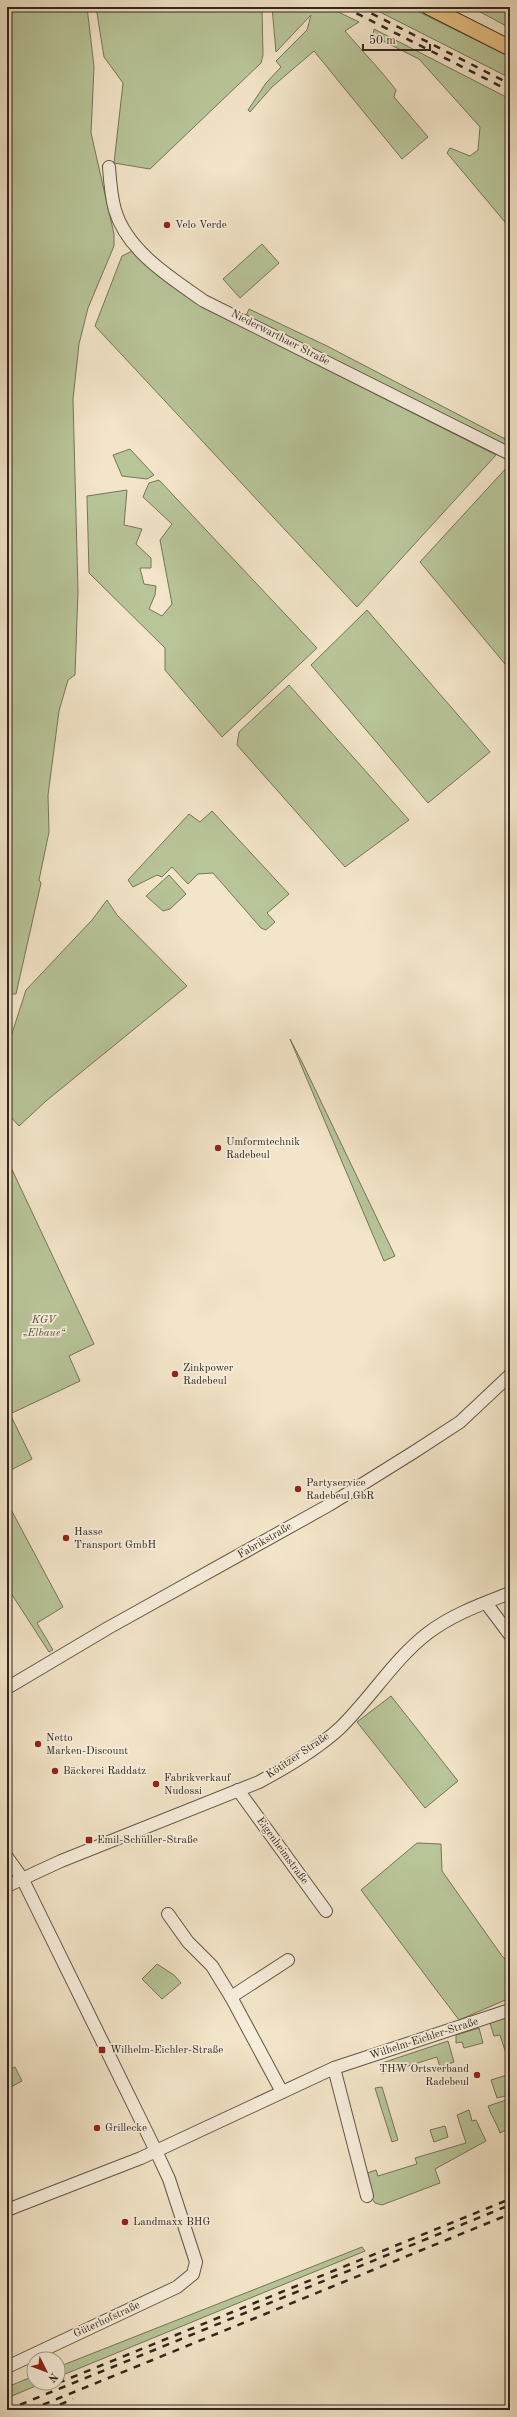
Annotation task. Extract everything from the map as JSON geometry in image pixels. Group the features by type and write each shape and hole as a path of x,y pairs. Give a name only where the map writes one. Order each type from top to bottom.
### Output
{"main road":[{"path":"429,7 510,48"}],"street":[{"name":"Niederwarthaer Straße","path":"109,167 115,210 126,233 173,280 204,301 510,454"},
{"name":"Fabrikstraße","path":"7,1688 108,1628 193,1582 347,1494 460,1422 508,1381"},
{"name":"Kötitzer Straße","path":"7,1886 22,1878 238,1790 282,1770 326,1740 352,1715 418,1642 441,1624 510,1593"},
{"path":"486,1603 510,1635"},
{"name":"Eigenheimstraße","path":"238,1790 326,1911"},
{"path":"7,1857 22,1878 156,2151"},
{"path":"168,1914 188,1942 212,1966 231,1997 282,2092"},
{"path":"231,1997 288,1960"},
{"name":"Wilhelm-Eichler-Straße","path":"7,2210 156,2151 334,2068 510,2010"},
{"path":"334,2068 367,2196"},
{"name":"Güterhofstraße","path":"8,2364 177,2287 193,2274 196,2262 169,2179 156,2151"}],"green space":[{"path":"7,7 87,7 94,67 91,133 114,234 114,246 88,308 79,344 73,399 78,591 75,675 68,680 59,711 48,795 49,832 39,880 41,883 16,994 11,994 7,1008"},
{"path":"96,7 262,7 263,55 261,63 150,169 114,163 123,83 104,57"},
{"path":"272,7 328,7 359,22 345,31 396,90 394,97 428,137 402,159 314,51 272,87 250,112 248,110 266,83 281,67 276,61 307,30 311,15 276,52"},
{"path":"370,7 409,7 510,57 510,78"},
{"path":"471,7 510,7 510,28"},
{"path":"374,29 510,99 510,228 447,153 450,148 470,156 478,150 480,127 419,59 373,36"},
{"path":"262,244 279,263 240,298 223,279"},
{"path":"132,251 168,283 207,309 496,455 357,607 95,326 122,256"},
{"path":"249,309 327,346 507,440 510,438 510,448 246,316"},
{"path":"130,449 154,475 147,479 122,476 113,455"},
{"path":"510,464 510,670 420,562"},
{"path":"159,480 317,648 222,737 165,670 165,648 89,573 87,496 127,490 124,525 142,529 136,544 151,558 151,568 140,568 144,584 156,586 155,595 149,609 162,616 172,604 160,540 172,524 143,497 149,483"},
{"path":"367,610 490,752 428,803 311,665"},
{"path":"289,685 409,820 345,867 237,745 239,732"},
{"path":"212,811 289,894 267,913 275,922 266,930 261,928 213,873 198,874 188,884 172,867 162,877 157,875 133,887 128,880 189,814 200,822"},
{"path":"169,875 186,894 170,909 163,911 146,896"},
{"path":"107,900 117,915 187,986 46,1101 19,1126 7,1113 7,1049 26,990 92,920"},
{"path":"290,1039 395,1256 384,1261"},
{"name":"KGV „Elbaue“","path":"7,1159 94,1344 69,1356 80,1381 10,1414 32,1459 7,1472"},
{"path":"7,1502 63,1607 37,1623 53,1650 49,1652 7,1587"},
{"path":"391,1696 458,1781 425,1808 357,1722"},
{"path":"417,1843 441,1844 442,1871 502,1956 510,1964 510,1998 459,2020 361,1890"},
{"path":"157,1964 174,1975 181,1983 162,1999 142,1979"},
{"path":"510,2016 510,2066 500,2035 494,2036 490,2023"},
{"path":"479,2028 483,2043 464,2048 462,2042 456,2043 456,2035"},
{"path":"448,2041 454,2062 440,2067 437,2057 382,2074 379,2064"},
{"path":"15,2067 22,2081 7,2089 7,2071"},
{"path":"510,2074 510,2128 500,2133 488,2106 506,2100 505,2096 497,2098 491,2080"},
{"path":"382,2087 398,2140 392,2142 375,2088"},
{"path":"469,2110 472,2121 476,2120 486,2141 435,2169 440,2183 382,2205 375,2203 370,2196 364,2174 376,2170 378,2176 417,2164 415,2158 466,2143 457,2115"},
{"path":"445,2126 448,2137 434,2142 430,2130"},
{"path":"362,2247 365,2251 66,2374 66,2364"},
{"path":"26,2379 26,2390 7,2398 7,2387"}],"railway":[{"path":"344,7 510,91"},
{"path":"359,7 510,84"},
{"path":"66,2380 510,2199"},
{"path":"7,2410 510,2205"},
{"path":"30,2410 510,2214"},
{"path":"47,2410 73,2399"}],"place":[{"name":"Velo Verde","path":"167,225"},
{"name":"Umformtechnik Radebeul","path":"218,1148"},
{"name":"Zinkpower Radebeul","path":"175,1374"},
{"name":"Partyservice Radebeul GbR","path":"298,1489"},
{"name":"Hasse Transport GmbH","path":"66,1538"},
{"name":"Netto Marken-Discount","path":"38,1744"},
{"name":"Bäckerei Raddatz","path":"55,1771"},
{"name":"Fabrikverkauf Nudossi","path":"156,1784"},
{"name":"Emil-Schüller-Straße","path":"89,1840"},
{"name":"Wilhelm-Eichler-Straße","path":"102,2050"},
{"name":"THW Ortsverband Radebeul","path":"477,2075"},
{"name":"Grillecke","path":"97,2128"},
{"name":"Landmaxx BHG","path":"125,2222"}]}
